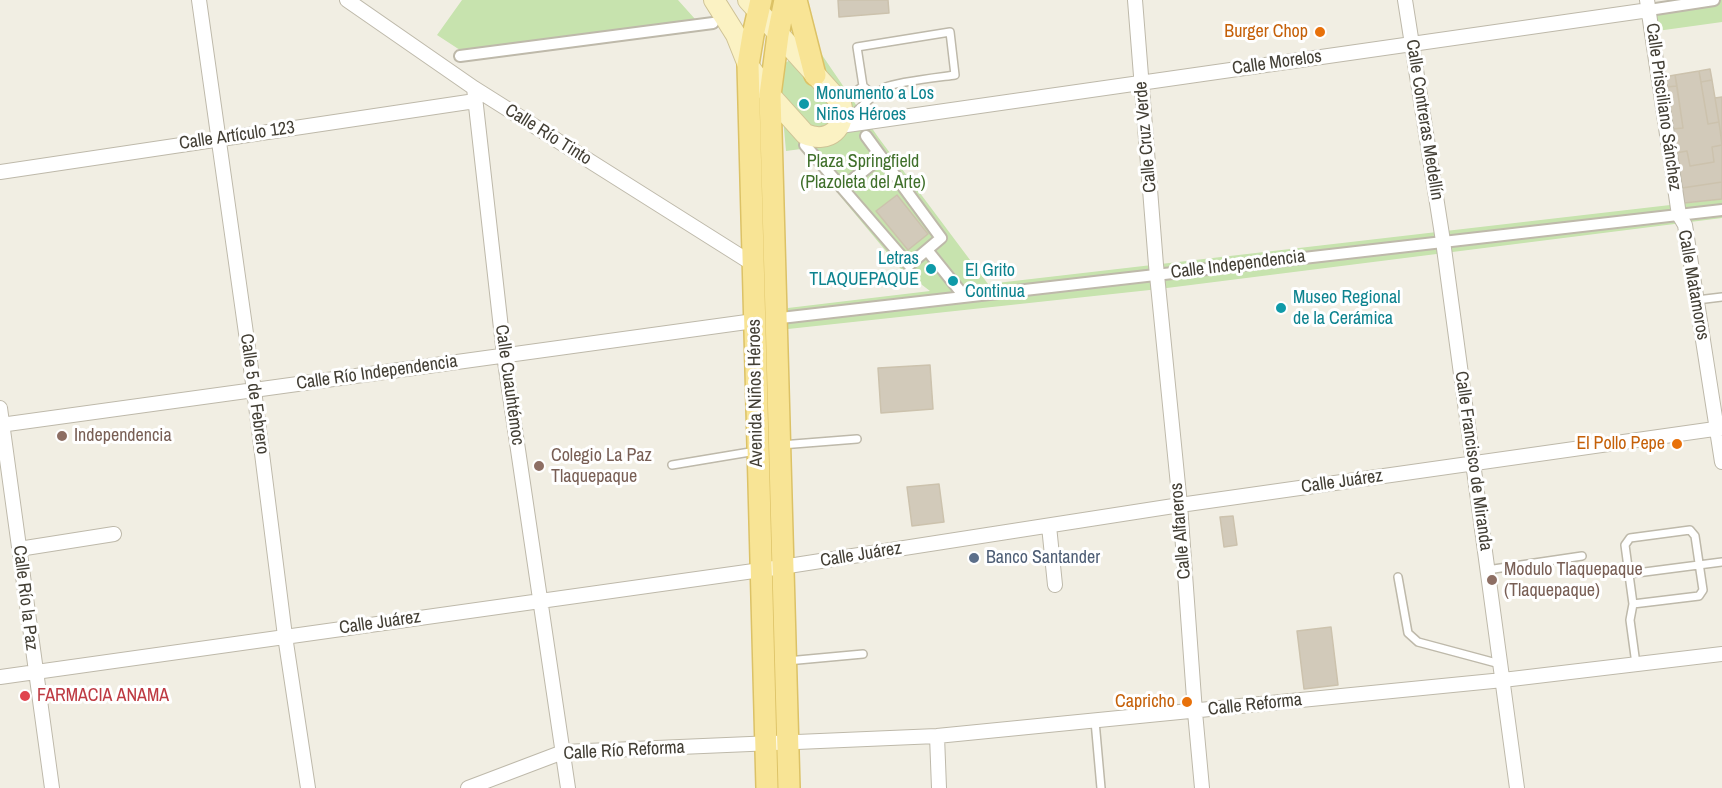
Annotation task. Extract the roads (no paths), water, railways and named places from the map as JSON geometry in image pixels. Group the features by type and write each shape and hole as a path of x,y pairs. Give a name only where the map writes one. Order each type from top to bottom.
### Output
{"main road":[{"path":"714,0 736,35 748,65 770,95 806,134 813,137 828,136 840,126 843,118 841,103 778,35 756,4"},
{"name":"Avenida Niños Héroes","path":"785,0 770,95 789,788"},
{"path":"796,0 815,75"},
{"name":"Avenida Niños Héroes","path":"756,4 748,65 767,788"}],"street":[{"name":"Calle 5 de Febrero","path":"199,0 254,390 285,636 308,788"},
{"name":"Calle Río Tinto","path":"347,0 474,94 753,264"},
{"name":"Calle Cruz Verde","path":"1135,0 1157,274"},
{"name":"Calle Contreras Medellín","path":"1405,0 1443,241"},
{"name":"Calle Morelos","path":"840,126 1412,44 1648,5 1714,0"},
{"name":"Calle Prisciliano Sánchez","path":"1648,5 1679,215"},
{"path":"460,57 713,23"},
{"name":"Calle Artículo 123","path":"0,172 218,139 474,94"},
{"name":"Calle Cuauhtémoc","path":"474,94 504,355 568,788"},
{"path":"805,145 909,264 941,238 866,136"},
{"path":"842,188 881,158"},
{"name":"Calle Independencia","path":"754,321 1722,210"},
{"name":"Calle Matamoros","path":"1679,215 1684,225 1719,428 1722,462"},
{"name":"Calle Francisco de Miranda","path":"1443,241 1517,788"},
{"path":"927,250 964,296"},
{"name":"Calle Alfareros","path":"1157,274 1180,505 1202,788"},
{"name":"Calle Río Independencia","path":"1,424 754,321"},
{"name":"Calle Río la Paz","path":"0,408 52,788"},
{"name":"Calle Juárez","path":"0,677 542,602 1180,505 1719,428"},
{"path":"1049,526 1055,585"},
{"path":"19,549 114,534"},
{"name":"Calle Reforma","path":"787,743 937,736 1095,721 1503,680 1722,654"},
{"path":"937,736 939,788"},
{"name":"Calle Río Reforma","path":"468,788 563,752 787,743"}],"lane":[{"path":"840,126 887,86 955,75 950,32 857,47 862,86 875,96"},
{"path":"841,103 862,86"},
{"path":"1697,300 1722,297"},
{"path":"779,446 857,439"},
{"path":"672,465 757,451"},
{"path":"1633,604 1699,596 1703,590 1700,565 1695,536 1690,530 1629,538 1625,545 1633,604 1630,620 1636,664"},
{"path":"1487,570 1582,556"},
{"path":"1629,574 1722,562"},
{"path":"1398,577 1408,633 1418,642 1500,663"},
{"path":"785,661 863,654"},
{"path":"1095,721 1101,788"}],"place":[{"name":"Burger Chop","path":"1320,32"},
{"name":"Monumento a Los Niños Héroes","path":"804,104"},
{"name":"Letras TLAQUEPAQUE","path":"931,269"},
{"name":"El Grito Continua","path":"953,281"},
{"name":"Museo Regional de la Cerámica","path":"1281,308"},
{"name":"Independencia","path":"62,436"},
{"name":"El Pollo Pepe","path":"1677,444"},
{"name":"Colegio La Paz Tlaquepaque","path":"539,466"},
{"name":"Banco Santander","path":"974,558"},
{"name":"Modulo Tlaquepaque (Tlaquepaque)","path":"1492,580"},
{"name":"FARMACIA ANAMA","path":"25,696"},
{"name":"Capricho","path":"1187,702"}],"park label":[{"name":"Plaza Springfield (Plazoleta del Arte)","path":"863,172"}]}
